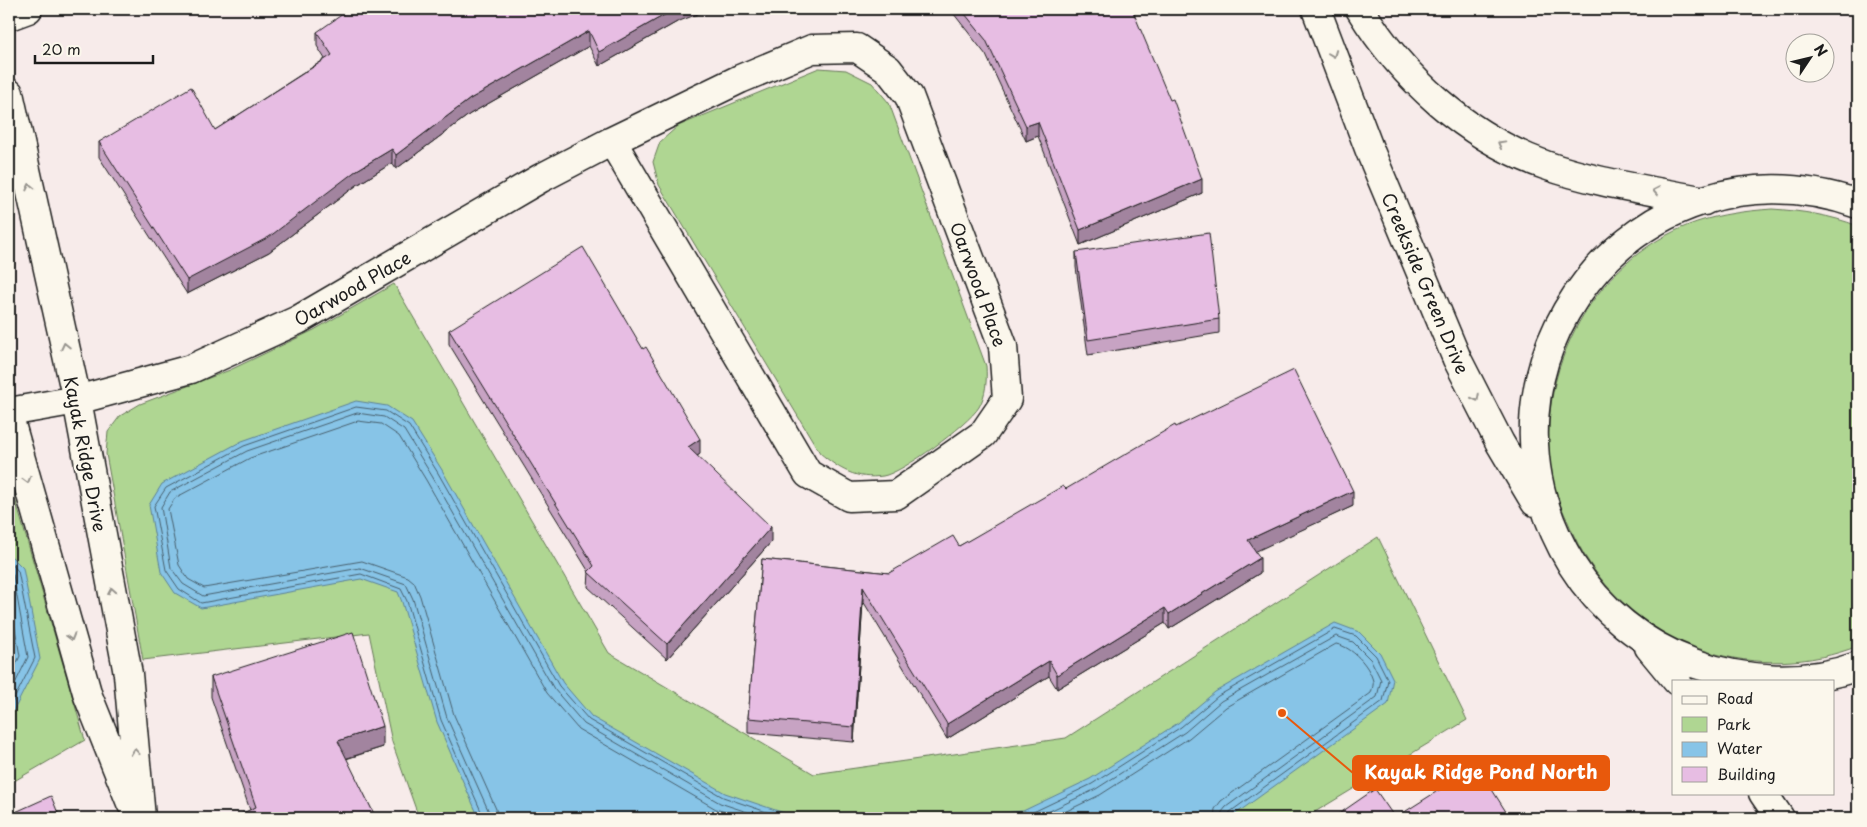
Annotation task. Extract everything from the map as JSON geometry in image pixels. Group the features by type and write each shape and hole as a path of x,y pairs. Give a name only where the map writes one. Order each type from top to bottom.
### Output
{"street":[{"path":"9,16 28,9"},
{"name":"Creekside Green Drive","path":"1316,9 1370,151 1457,359 1500,443 1560,545"},
{"path":"1360,9 1372,29 1401,65 1436,102 1472,128 1506,148 1545,165 1578,174 1704,200"},
{"name":"Oarwood Place","path":"9,412 77,400 191,369 298,320 541,178 612,141 740,79 812,49 857,48 888,69 909,96 1003,346 1007,399 983,434 896,495 848,497 808,474 612,141"},
{"name":"Kayak Ridge Drive","path":"9,93 77,400 128,674 139,818"},
{"path":"1676,680 1640,637 1609,611 1582,580 1560,545 1544,508 1537,474 1534,439 1535,404 1542,370 1553,336 1569,306 1590,277 1614,252 1642,230 1671,213 1704,200 1736,193 1769,189 1801,190 1850,198"},
{"name":"Kayak Ridge Drive","path":"9,417 88,696 139,818"},
{"path":"1640,637 1678,658 1718,672 1760,679 1803,678 1845,671 1858,666"},
{"path":"1763,794 1780,818"}],"green space":[{"path":"819,68 846,70 872,83 889,103 986,366 985,392 979,407 972,415 949,436 919,458 883,476 856,475 834,464 820,453 659,185 653,162 660,142 678,126"},
{"path":"1772,209 1816,214 1858,226 1858,646 1821,657 1782,662 1744,660 1706,651 1661,631 1622,602 1591,565 1578,544 1560,504 1554,485 1550,468 1549,442 1553,393 1562,361 1575,330 1592,302 1613,276 1638,254 1666,235 1697,222 1715,217"},
{"path":"394,284 609,653 814,774 1066,738 1378,537 1467,720 1305,818 419,818 392,742 369,633 143,660 106,454 108,432 120,416 140,404 230,370 314,330"},
{"path":"9,478 85,740 9,784"}],"water":[{"path":"356,401 387,406 412,422 442,470 563,683 592,717 725,793 799,818 479,818 437,722 398,592 361,579 201,608 175,593 161,572 149,505 162,484 242,441"},
{"path":"9,554 23,568 40,659 9,717"},
{"path":"1335,623 1359,632 1380,653 1393,679 1388,704 1230,818 957,818 1023,811 1090,779 1178,723 1215,692"}],"building":[{"path":"350,9 675,9 599,52 589,31 470,99 396,155 392,149 357,170 269,237 187,280 99,142 191,87 215,130 332,55 317,32"},
{"path":"961,9 1132,9 1170,100 1173,99 1202,179 1080,230 1038,122 1026,126 986,40"},
{"path":"1209,233 1219,319 1088,340 1076,252"},
{"path":"583,247 643,349 646,347 700,439 688,447 771,527 667,644 588,572 594,566 449,330"},
{"path":"1294,370 1353,491 1248,540 1260,558 1169,614 1165,608 1057,675 1049,661 947,724 863,587 854,727 748,718 762,559 889,573 953,536 959,546 1063,486 1066,489 1175,425 1176,427"},
{"path":"353,632 383,726 338,741 376,818 243,818 241,814 256,807 211,677"},
{"path":"1477,766 1510,818 1395,818"},
{"path":"1375,789 1395,818 1333,818"},
{"path":"51,796 60,818 9,818 9,815"}],"place":[{"name":"Kayak Ridge Pond North","path":"1282,713"}]}
